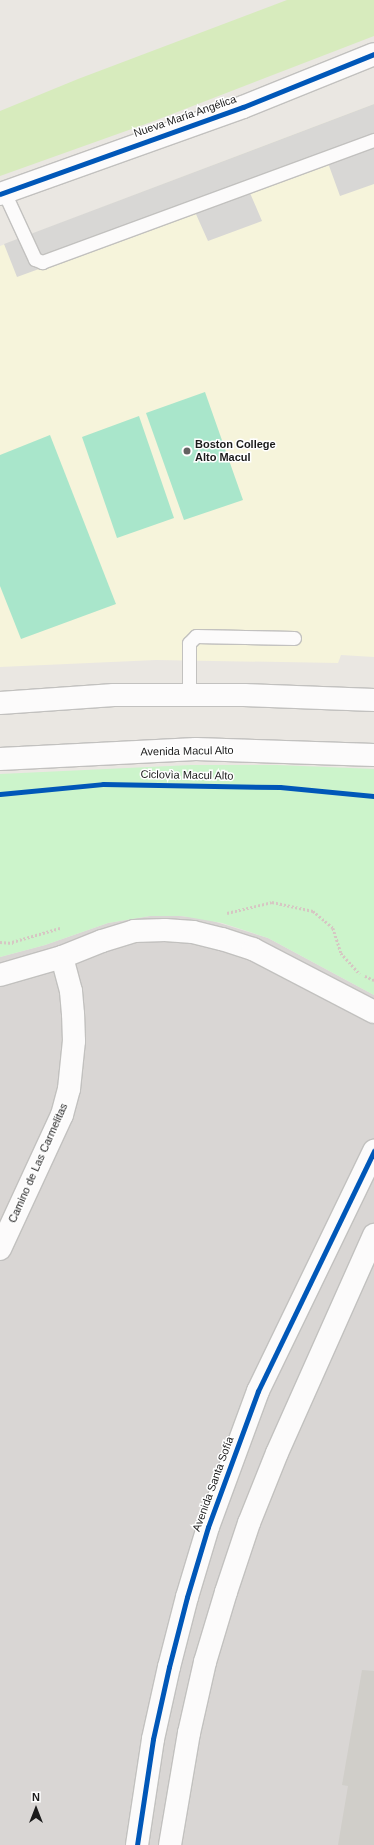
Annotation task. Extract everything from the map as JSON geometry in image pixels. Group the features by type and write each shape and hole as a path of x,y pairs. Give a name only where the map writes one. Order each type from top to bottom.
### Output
{"street":[{"name":"Nueva María Angélica","path":"2,193 243,107 374,54"},
{"path":"0,703 114,695 244,695 374,700"},
{"name":"Avenida Macul Alto","path":"0,759 196,749 374,755"},
{"path":"0,975 62,957 102,941 134,931 165,930 193,932 222,938 253,949 374,1012"},
{"name":"Camino de Las Carmelitas","path":"0,1249 62,1114 69,1089 74,1041 73,1014 71,991 62,957"},
{"name":"Avenida Santa Sofía","path":"137,1845 153,1738 187,1597 208,1527 258,1391 374,1151"},
{"path":"170,1845 189,1733 206,1662 228,1585 249,1523 277,1452 374,1235"}],"lane":[{"path":"2,193 35,259 42,262 374,140"},
{"path":"189,695 189,643 196,636 294,638"}],"shaded area":[{"name":"Boston College Alto Macul","path":"374,104 374,657 341,655 338,663 156,660 0,667 0,246"},
{"path":"374,104 374,184 340,196 328,163 250,193 262,221 208,241 195,212 17,277 4,244"},
{"path":"166,915 203,918 268,938 374,995 374,1845 0,1845 0,957 45,945 108,923"}],"green space":[{"path":"287,0 374,0 374,36 154,121 0,176 0,111 78,79"},
{"path":"205,392 243,500 184,520 146,413"},
{"path":"139,416 174,518 117,538 82,437"},
{"path":"50,435 116,604 21,639 0,586 0,455"},
{"path":"191,765 277,765 374,769 374,995 268,938 222,923 182,916 150,916 108,923 45,945 0,957 0,774"}],"building":[{"path":"362,1670 374,1671 374,1845 338,1845 348,1786 342,1785"}],"cycle path":[{"path":"0,194 243,107 374,54"},
{"name":"Ciclovìa Macul Alto","path":"0,794 103,784 280,787 374,796"},
{"path":"137,1845 153,1739 169,1667 187,1597 208,1527 258,1391 374,1151"}],"place":[{"name":"Boston College Alto Macul","path":"187,451"}]}
